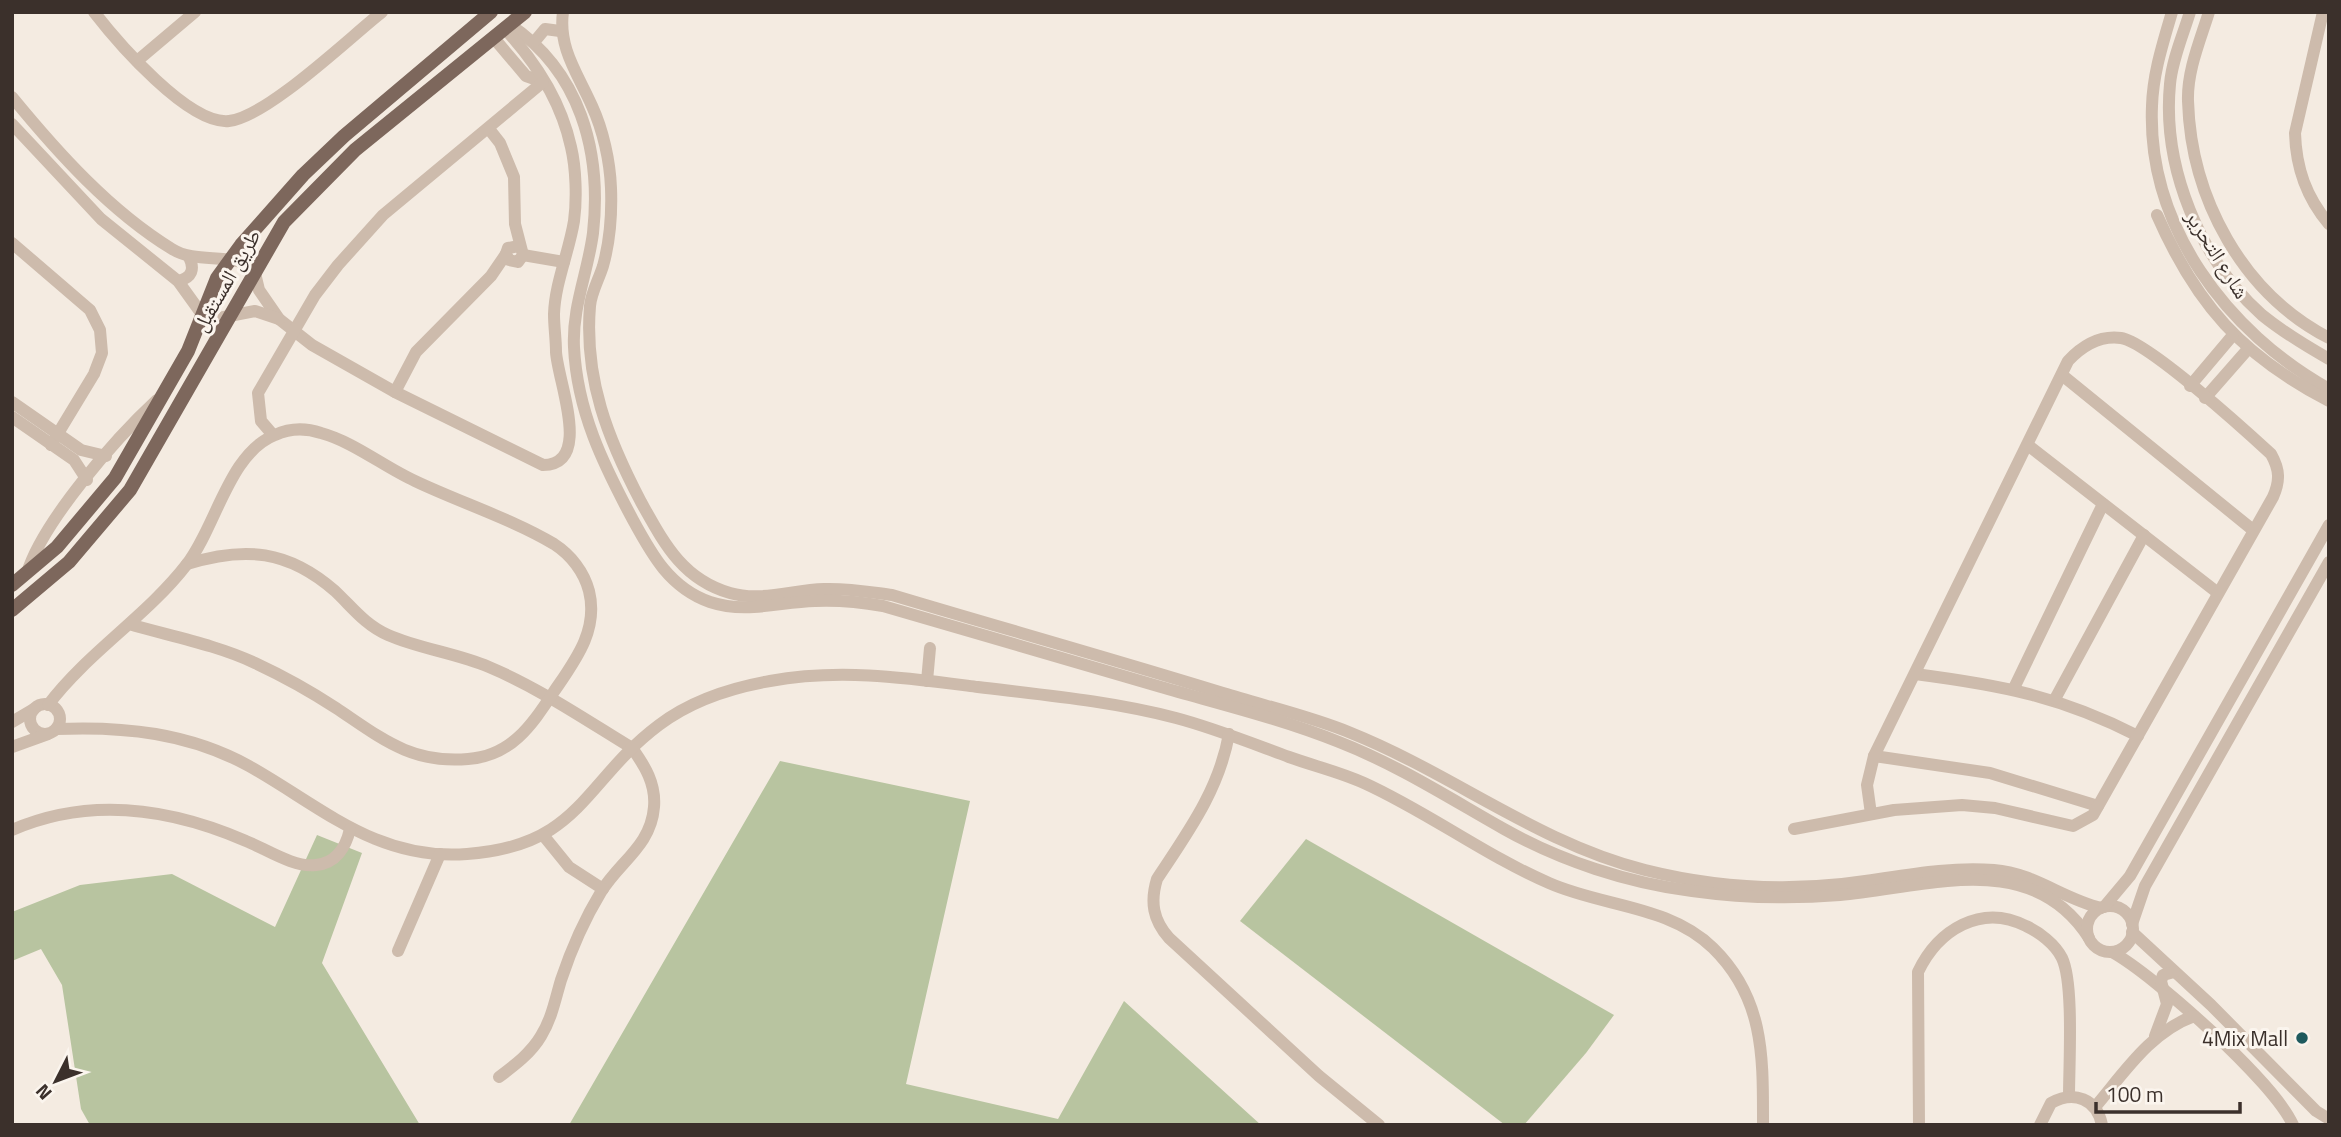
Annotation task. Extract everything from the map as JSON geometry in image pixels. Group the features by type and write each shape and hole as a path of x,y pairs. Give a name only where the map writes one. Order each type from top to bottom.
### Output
{"main road":[{"name":"طريق المستقبل","path":"12,585 57,547 88,514 115,478 188,351 201,313 229,260 266,217 344,136 491,12"},
{"name":"طريق المستقبل","path":"12,610 69,562 130,490 232,314 254,269 271,242 314,188 355,150 525,12"},
{"path":"266,217 266,233 271,242"},
{"path":"188,351 202,341 214,343"}],"street":[{"path":"94,12 137,61 195,111 212,120 229,121 250,116 272,101 382,12"},
{"path":"137,61 195,12"},
{"path":"470,29 480,12"},
{"path":"563,12 560,31 575,72 593,107 605,146 611,185 611,226 603,265 590,303 589,342 593,382 602,420 617,457 669,553 682,567 714,588 751,597 824,589 892,596 1195,690 1338,741 1395,767 1539,846 1613,874 1689,891 1766,898 1844,895 1956,878 1999,881 2031,890 2056,902 2069,912 2102,951 2122,949 2132,928 2139,898 2329,562"},
{"name":"شارع التحرير","path":"2172,12 2155,80 2154,151 2172,220 2195,261 2226,306 2244,326 2308,384 2329,389"},
{"name":"شارع التحرير","path":"2190,12 2170,84 2171,125 2184,193 2211,253 2225,273 2262,314 2289,335 2329,359"},
{"path":"2209,12 2191,71 2188,100 2206,194 2238,259 2258,285 2286,311 2329,338"},
{"path":"2323,12 2324,40 2297,114 2296,153 2306,191 2329,224"},
{"path":"535,41 545,29 560,31"},
{"path":"502,30 535,41 562,76 582,116 593,159 593,232 576,304 574,345 584,412 603,463 655,560 670,577 699,596 731,607 754,608 848,600 883,606 1348,731 1441,775 1534,830 1607,859 1645,870 1723,884 1802,887 1940,870 1998,870 2033,877 2073,899 2103,908 2118,908 2132,928 2174,972 2211,1005 2297,1092 2329,1119"},
{"path":"12,124 101,219 178,281 201,313 211,318 255,311 279,319 395,392 543,464 554,464 562,460 572,439 557,373 554,313 574,219 571,148 558,109 543,82 526,76 502,30"},
{"path":"273,435 258,412 258,393 315,295 359,238 383,215 543,82"},
{"path":"12,97 61,154 114,205 172,249 188,257 238,260 254,269 259,290 279,319"},
{"path":"2171,125 2191,125"},
{"path":"395,392 416,352 514,254 514,177 500,143 489,129"},
{"path":"2157,215 2191,283 2233,335 2248,349 2308,384 2329,401"},
{"path":"12,243 90,310 100,330 102,353 94,374 55,440"},
{"path":"2195,261 2211,253"},
{"path":"514,254 564,262"},
{"path":"178,281 186,279 192,273 193,265 188,257"},
{"path":"2190,386 2233,335"},
{"path":"1794,829 1919,807 1962,805 1995,808 2073,826 2084,822 2098,806 2276,491 2277,466 2272,454 2150,352 2122,338 2107,338 2085,346 2068,361 2029,446 1874,756 1867,785 1871,814"},
{"path":"2205,398 2248,349"},
{"path":"2062,375 2253,530"},
{"path":"27,573 41,539 139,417 165,393"},
{"path":"12,402 55,440 74,460 87,480"},
{"path":"12,416 55,440 106,456"},
{"path":"12,722 34,709 48,705 69,679 129,624 187,564 247,456 273,435 298,429 323,433 412,480 554,544 569,556 581,571 589,589 590,627 584,645 549,699 521,737 506,749 469,759 424,757 382,741 294,682 251,661 129,624"},
{"path":"2029,446 2218,593"},
{"path":"2014,688 2103,504"},
{"path":"2089,938 2088,924 2130,876 2329,525"},
{"path":"2055,699 2144,535"},
{"path":"187,564 218,554 250,552 282,559 311,572 359,617 387,634 488,667 632,748 653,785 652,817 640,847 603,889 572,951 554,1012 541,1037 522,1059 499,1076"},
{"path":"2303,570 2319,579"},
{"path":"927,681 930,648"},
{"path":"34,709 30,718 32,727 39,733 118,728 154,732 202,745 247,765 350,829 389,845 440,854 468,854 509,848 543,835 567,820 588,800 632,748 658,726 700,699 767,681 827,674 876,674 1125,706 1229,734 1358,780 1422,810 1482,848 1549,883 1622,908 1669,917 1692,931 1731,968 1756,1015 1763,1072 1763,1125"},
{"path":"1915,674 2014,688 2055,699 2098,715 2138,736"},
{"path":"12,747 52,731 58,714 48,705"},
{"path":"1229,734 1218,778 1209,799 1157,879 1153,893 1157,922 1169,938 1309,1067 1379,1125"},
{"path":"1874,756 1990,773 2098,806"},
{"path":"2172,802 2187,810"},
{"path":"12,830 63,814 100,809 137,809 174,815 209,825 293,861 318,865 341,853 350,829"},
{"path":"543,835 569,867 603,889"},
{"path":"398,951 440,854"},
{"path":"1919,1125 1918,972 1930,950 1943,936 1959,925 1979,919 1998,918 2018,922 2036,930 2062,958 2067,979 2069,1096"},
{"path":"2112,952 2134,965 2194,1016 2281,1106 2293,1125"},
{"path":"2153,1040 2166,1013 2165,992 2161,981 2169,972 2174,972"},
{"path":"2095,1107 2153,1040 2169,1028 2194,1016"},
{"path":"2281,1106 2293,1103 2297,1092"},
{"path":"2040,1125 2051,1103 2069,1096 2083,1099 2095,1107 2102,1125"}],"green space":[{"path":"780,761 970,801 906,1084 1058,1119 1124,1001 1261,1125 569,1125"},
{"path":"317,835 362,853 322,963 420,1125 90,1125 81,1109 62,985 41,949 12,961 12,912 80,885 172,874 275,927"},
{"path":"1306,839 1614,1015 1586,1053 1524,1125 1505,1125 1240,921"}],"place":[{"name":"4Mix Mall","path":"2302,1038"}]}
